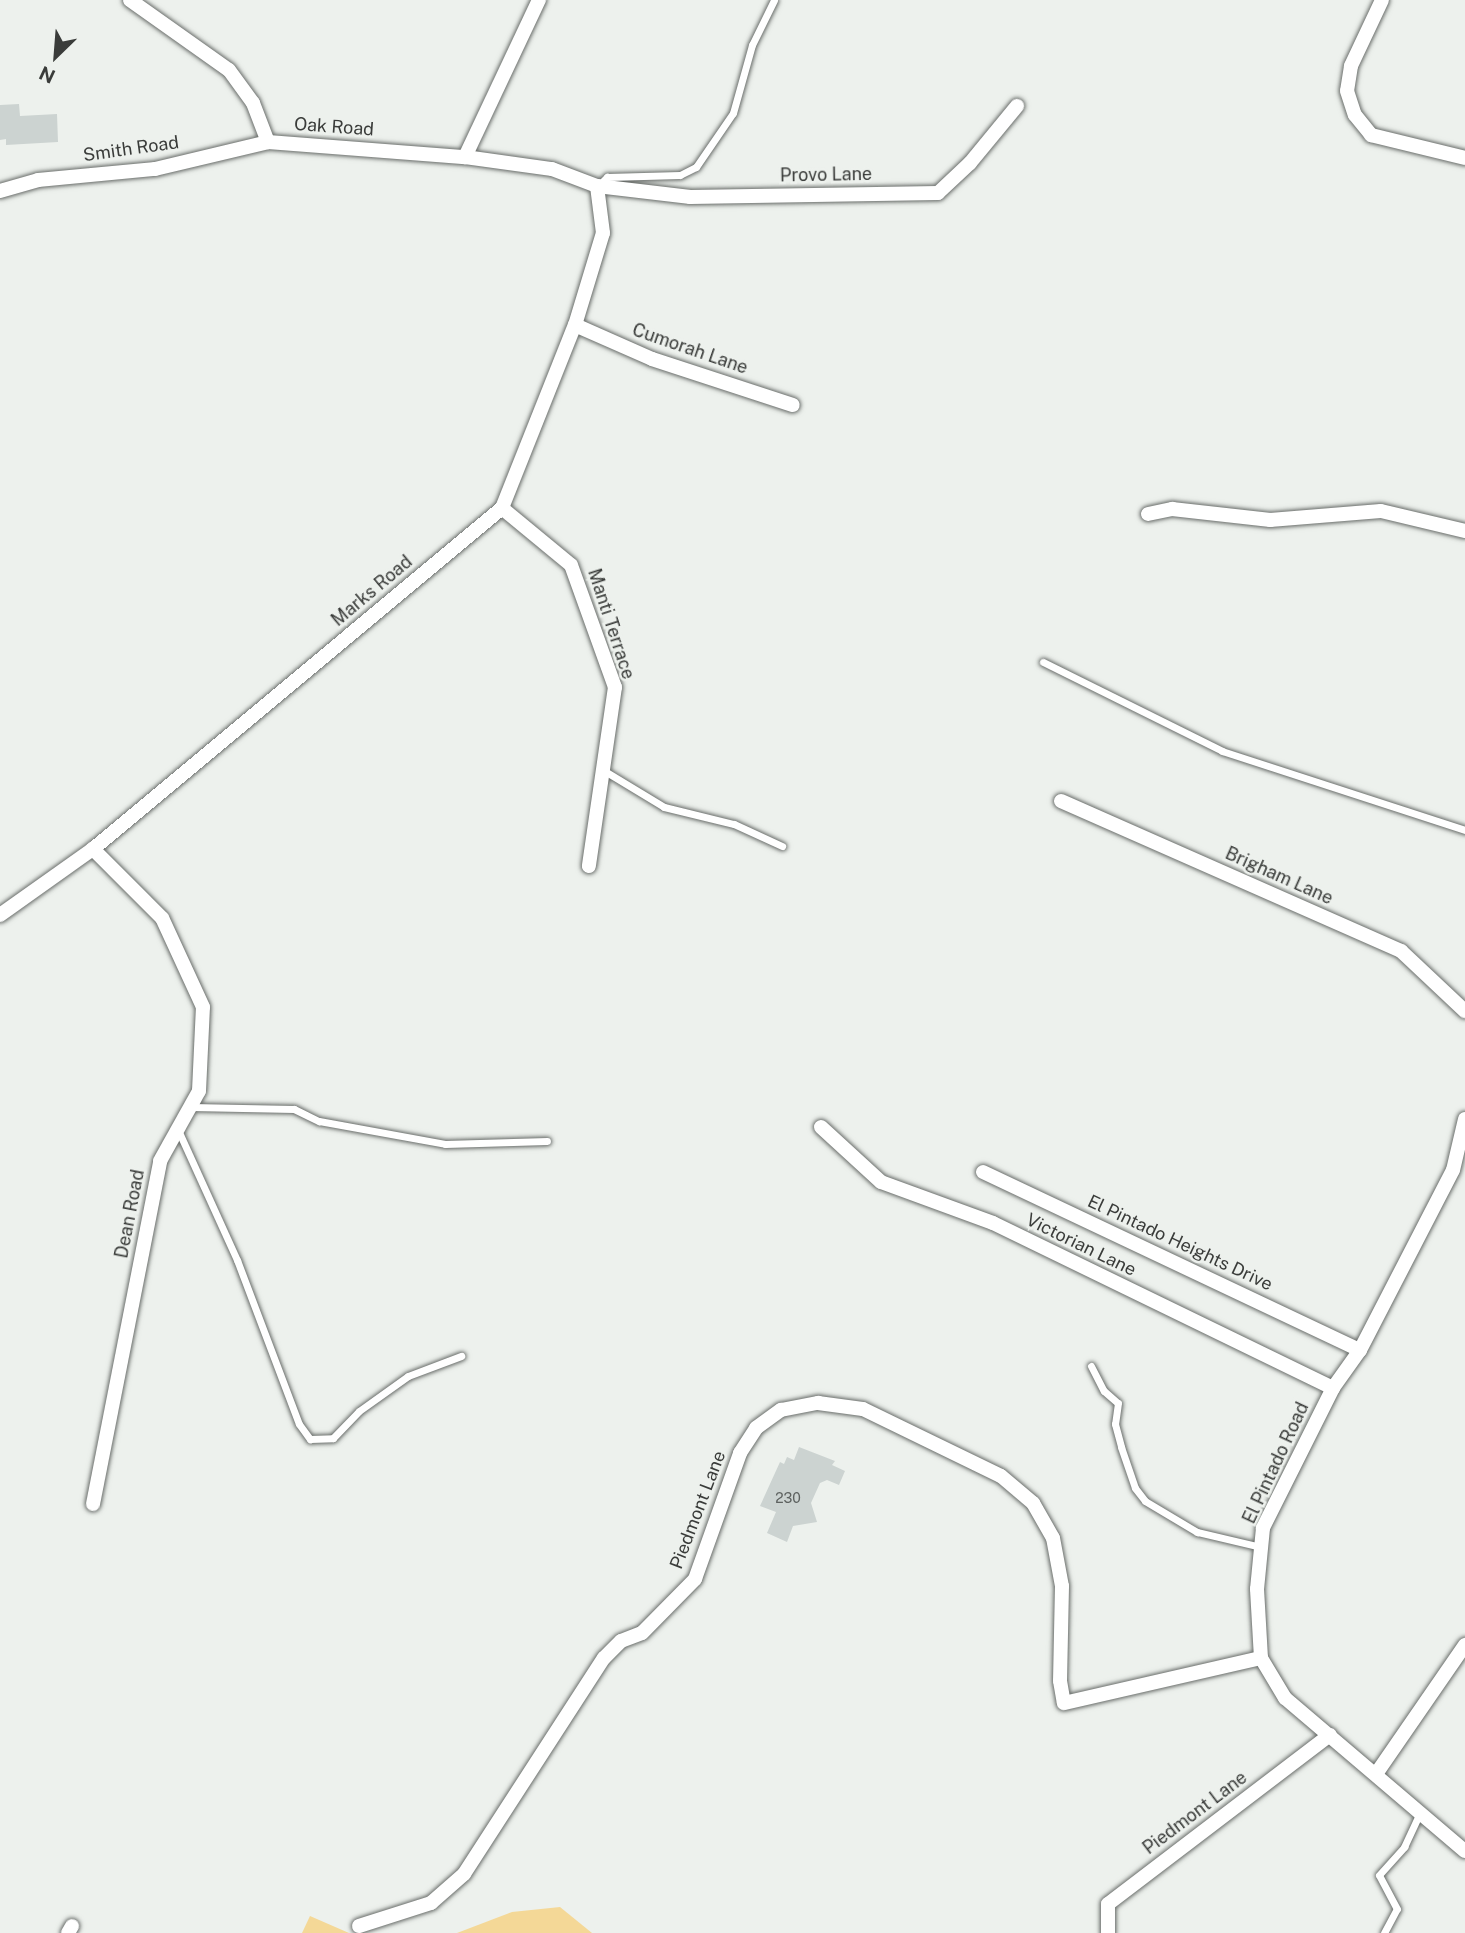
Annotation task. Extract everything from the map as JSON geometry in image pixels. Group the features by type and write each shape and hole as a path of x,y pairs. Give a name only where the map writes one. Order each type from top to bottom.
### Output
{"street":[{"path":"130,0 229,70 253,103 268,142"},
{"path":"465,157 539,0"},
{"path":"1382,0 1351,66 1347,91 1355,115 1371,135 1465,158"},
{"name":"Provo Lane","path":"597,186 690,197 938,193 1017,106"},
{"name":"Oak Road","path":"268,142 465,157 552,169 597,186"},
{"name":"Smith Road","path":"0,191 38,180 155,169 268,142"},
{"name":"Marks Road","path":"0,915 93,849 502,508 575,325 603,233 597,186"},
{"name":"Cumorah Lane","path":"575,325 652,359 793,405"},
{"name":"Manti Terrace","path":"502,508 571,565 615,687 589,866"},
{"path":"1148,514 1172,509 1270,520 1381,511 1465,531"},
{"name":"Brigham Lane","path":"1061,801 1401,951 1465,1011"},
{"name":"Dean Road","path":"93,849 162,918 203,1007 199,1091 160,1161 93,1504"},
{"name":"El Pintado Road","path":"1465,1119 1459,1172 1360,1350 1333,1388 1263,1528 1257,1589 1261,1658 1285,1698 1465,1851"},
{"name":"Victorian Lane","path":"821,1127 881,1182 993,1223 1333,1388"},
{"name":"El Pintado Heights Drive","path":"983,1172 1360,1350"},
{"name":"Piedmont Lane","path":"359,1926 431,1903 464,1874 604,1658 621,1641 642,1633 695,1579 740,1453 756,1428 781,1410 818,1403 863,1409 1001,1476 1033,1503 1052,1538 1062,1586 1059,1681 1064,1703 1261,1658"},
{"path":"1376,1774 1465,1645"},
{"name":"Piedmont Lane","path":"1108,1933 1108,1904 1330,1735"}],"lane":[{"path":"597,186 607,177 680,175 696,167 733,113 752,45 774,0"},
{"path":"1043,662 1222,751 1465,830"},
{"path":"603,770 664,807 734,824 782,846"},
{"path":"190,1107 295,1109 319,1121 445,1144 547,1141"},
{"path":"178,1129 242,1272 299,1424 310,1439 323,1442 333,1438 359,1411 408,1376 461,1356"},
{"path":"1091,1366 1104,1391 1118,1404 1115,1423 1121,1447 1135,1488 1145,1501 1196,1532 1261,1548"},
{"path":"1384,1933 1397,1909 1379,1875 1404,1847 1421,1813"}],"shaded area":[{"path":"560,1907 592,1933 457,1933 512,1912"},
{"path":"310,1916 349,1933 302,1933"}],"building":[{"path":"19,104 20,116 57,114 58,142 6,145 6,139 0,140 0,105"},
{"path":"799,1447 835,1461 832,1465 845,1471 839,1485 827,1480 820,1483 811,1503 817,1522 793,1526 787,1542 767,1533 776,1512 760,1506 780,1462 784,1464 787,1457 794,1460"}]}
